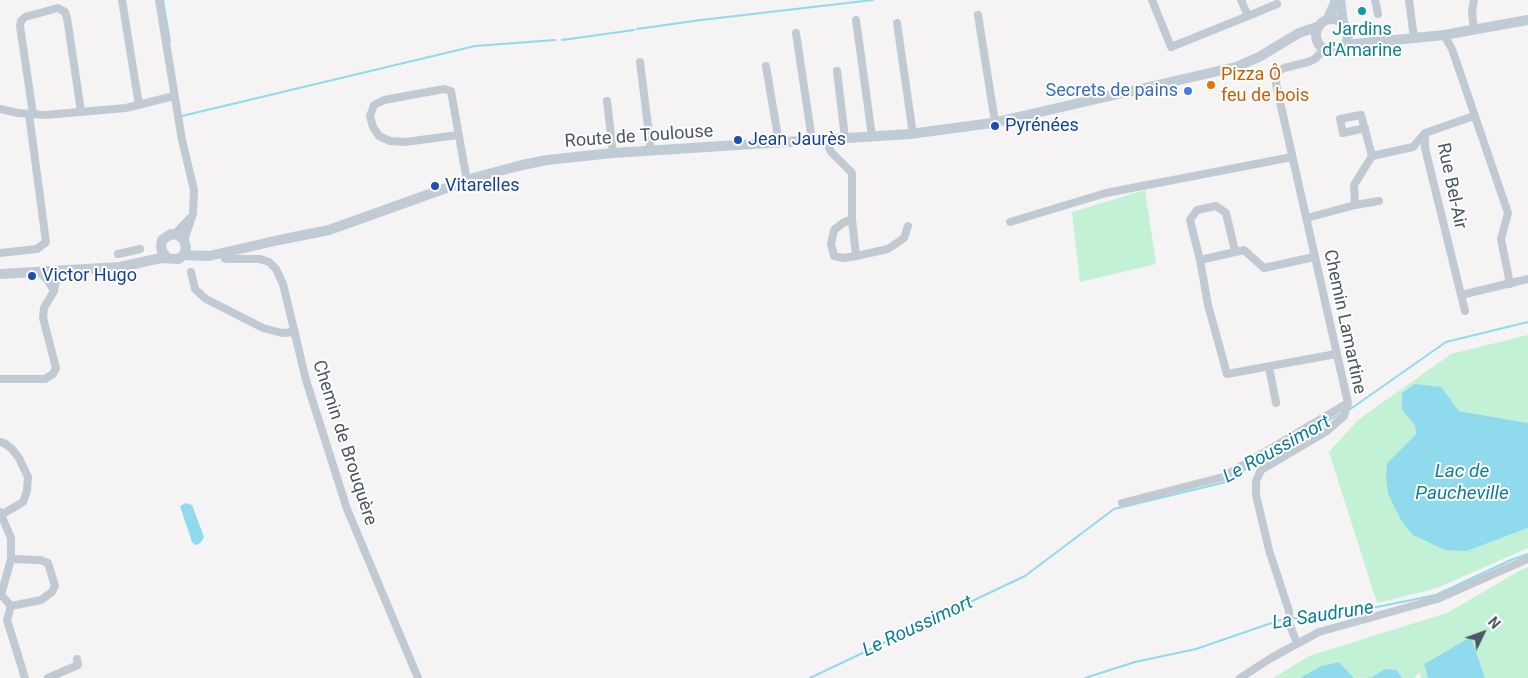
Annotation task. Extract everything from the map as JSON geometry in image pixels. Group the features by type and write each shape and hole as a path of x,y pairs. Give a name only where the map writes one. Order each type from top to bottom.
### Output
{"main road":[{"path":"1328,19 1336,0"},
{"path":"1340,0 1343,23"},
{"path":"1345,46 1348,34 1343,23 1338,20 1328,19 1317,27 1316,38 1318,44 1324,50 1332,51 1345,46 1370,42 1444,35 1528,20"},
{"name":"Route de Toulouse","path":"185,246 209,256 329,230 467,181 522,165 547,160 651,150 913,134 995,122 1236,67 1255,60 1297,36 1299,33 1317,27"},
{"path":"1348,34 1355,39 1370,42"},
{"path":"1297,36 1311,40 1316,38"},
{"path":"0,274 120,267 167,258 174,260 185,246 175,234 165,237 157,252 131,264"},
{"path":"161,247 167,258"}],"street":[{"path":"122,0 139,105"},
{"path":"159,0 182,140 194,190 193,214 185,246"},
{"path":"1152,0 1171,47 1277,4"},
{"path":"1241,0 1248,16"},
{"path":"1375,0 1378,14"},
{"path":"1409,0 1414,38"},
{"path":"1474,0 1472,12 1474,30"},
{"path":"0,253 37,250 46,242 20,26 21,21 25,17 58,8 65,12 81,111"},
{"path":"978,15 995,122"},
{"path":"856,20 872,136"},
{"path":"897,23 913,134"},
{"path":"796,32 812,140"},
{"path":"1452,49 1457,33"},
{"path":"1444,35 1452,49 1508,213 1501,240 1510,284"},
{"name":"Chemin Lamartine","path":"1297,643 1289,623 1289,611 1269,550 1256,496 1256,481 1261,470 1327,431 1344,416 1348,403 1276,84 1277,72 1284,68 1315,59 1324,50"},
{"path":"640,62 651,150"},
{"path":"766,66 779,143"},
{"path":"837,71 845,138"},
{"path":"458,135 405,142 390,140 379,136 373,127 370,116 374,105 384,100 444,89 451,92 467,181"},
{"path":"0,109 44,115 111,110 174,96"},
{"path":"607,101 614,153"},
{"name":"Rue Bel-Air","path":"1465,311 1425,148 1425,133 1474,116"},
{"path":"1365,128 1372,156"},
{"path":"1356,205 1354,185 1372,156 1413,147 1425,133"},
{"path":"827,139 832,154 852,173 852,219 856,256"},
{"path":"1010,222 1106,193 1292,157"},
{"path":"1307,218 1379,201"},
{"path":"1235,251 1226,213 1216,206 1197,210 1190,220 1208,305 1226,374 1336,354"},
{"path":"175,234 187,223 193,214"},
{"path":"852,219 834,230 831,244 834,256 843,258 888,249 904,238 908,226"},
{"path":"118,254 140,249"},
{"path":"1200,260 1244,250 1264,268 1314,257"},
{"name":"Chemin de Brouquère","path":"223,253 225,259 260,259 269,262 276,269 283,284 306,380 347,509 418,678"},
{"path":"0,379 45,379 53,374 56,368 55,360 43,318 44,308 54,291 57,276 56,270"},
{"path":"38,271 49,282 54,291"},
{"path":"191,272 195,289 206,299 263,328 282,333 295,332"},
{"path":"1461,295 1528,279"},
{"path":"1269,366 1276,403"},
{"path":"1122,503 1223,477 1348,403"},
{"path":"0,442 12,449 19,458 28,477 23,502 1,514 11,538 11,560 0,595 11,606"},
{"path":"1240,678 1297,643 1319,632 1437,599 1528,559"},
{"path":"11,560 40,560 48,563 55,586 52,592 41,600 11,606"},
{"path":"11,606 7,620 25,678"},
{"path":"48,678 78,665 77,659"}],"green space":[{"path":"1145,190 1156,264 1080,282 1072,212"},
{"path":"1528,335 1528,423 1459,411 1441,387 1402,409 1415,425 1416,434 1387,463 1467,551 1528,528 1528,548 1437,588 1377,603 1329,452 1358,420 1451,354"},
{"path":"1528,567 1528,678 1485,678 1471,638 1424,664 1428,678 1421,678 1420,672 1414,678 1402,678 1397,670 1385,669 1372,677 1354,678 1339,662 1321,666 1300,678 1273,678 1309,656 1447,613"}],"water":[{"name":"Lac de Paucheville","path":"1415,384 1441,387 1459,411 1528,423 1528,528 1467,551 1445,550 1413,535 1402,522 1388,494 1387,463 1416,434 1415,425 1402,410 1402,393"},
{"path":"186,503 192,505 204,537 199,544 195,545 192,542 180,506"},
{"path":"1471,637 1485,678 1428,678 1424,664"},
{"path":"1339,662 1354,678 1300,678 1321,666"},
{"path":"1385,669 1397,670 1402,678 1365,678 1372,677"}],"waterway":[{"path":"163,0 170,42"},
{"path":"637,29 873,0"},
{"path":"562,40 634,30"},
{"path":"182,116 475,46 555,40"},
{"name":"Le Roussimort","path":"1349,410 1446,342 1528,322"},
{"name":"Le Roussimort","path":"810,678 1025,576 1114,509 1226,482 1271,453 1340,414"},
{"name":"La Saudrune","path":"1291,618 1313,620 1436,595 1528,554"},
{"name":"La Saudrune","path":"1085,678 1135,662 1196,649 1286,618"}],"place":[{"name":"Jardins d'Amarine","path":"1362,11"},
{"name":"Pizza Ô feu de bois","path":"1211,85"},
{"name":"Secrets de pains","path":"1188,91"},
{"name":"Pyrénées","path":"995,126"},
{"name":"Jean Jaurès","path":"738,140"},
{"name":"Vitarelles","path":"435,186"},
{"name":"Victor Hugo","path":"32,276"}]}
